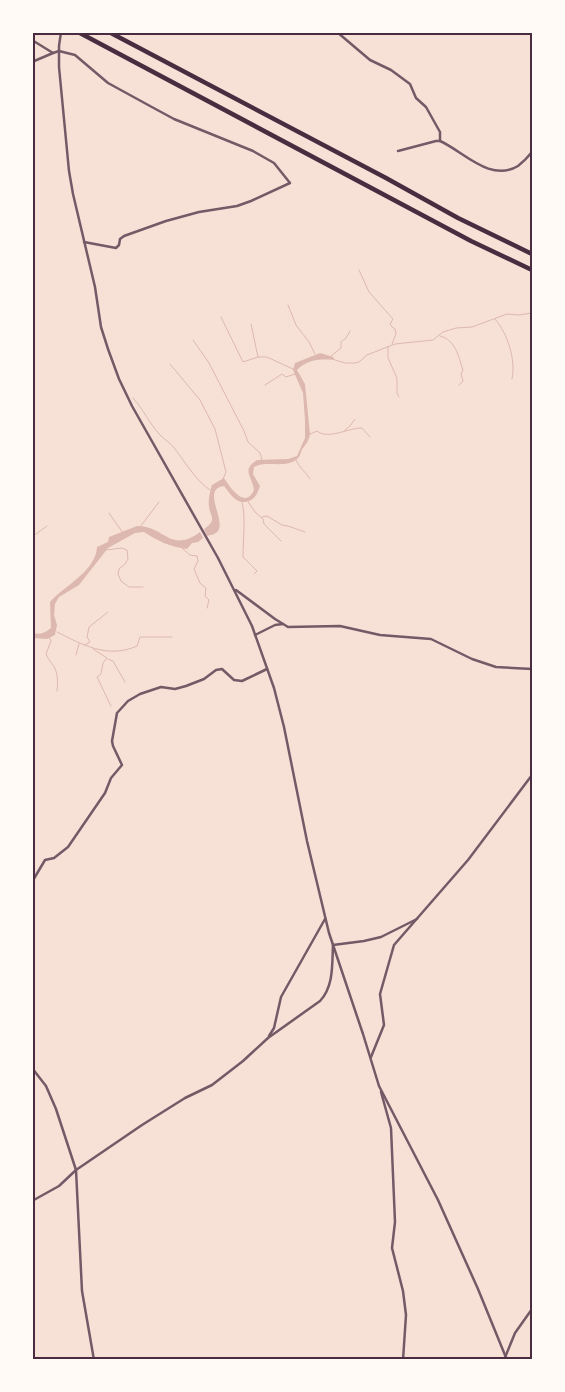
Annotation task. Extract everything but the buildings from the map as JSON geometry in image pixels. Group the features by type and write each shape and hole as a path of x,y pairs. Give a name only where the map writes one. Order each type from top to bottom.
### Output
{"highway":[{"path":"78,32 438,224 532,270"},
{"path":"109,32 458,218 532,254"}],"street":[{"path":"61,32 59,52 62,106 69,171 95,287 101,327 118,378 132,406 235,589 255,634 284,727 325,919 371,1058 391,1128 395,1222 392,1248 403,1291 406,1315 403,1360"},
{"path":"337,32 370,60 391,70 410,84 416,98 426,107 440,132 440,141"},
{"path":"32,40 53,53"},
{"path":"32,62 59,52 75,55 108,83 174,119 253,151 274,163 290,183 251,201 174,219 124,236 120,239 119,245 116,248 84,242"},
{"path":"398,151 440,141 471,160 495,170 512,169 532,152"},
{"path":"235,589 288,627 340,626 380,635 431,639 466,656 496,667 532,670"},
{"path":"255,634 275,625 283,624"},
{"path":"32,882 45,860 54,858 68,847 105,793 111,778 121,768 122,765 112,741 117,713 128,701 140,694 161,687 175,689 204,680 216,670 222,669 234,680 242,681 267,669"},
{"path":"371,1058 384,1025 380,994 394,945 468,860 532,775"},
{"path":"268,1038 274,1028 281,997 325,919"},
{"path":"333,945 381,937 417,919"},
{"path":"32,1201 59,1186 76,1170 185,1098 212,1085 243,1061 268,1038 320,1001 325,996 330,982 333,945"},
{"path":"32,1068 46,1086 56,1109 76,1170 82,1291 94,1360"},
{"path":"379,1086 438,1200 506,1355"},
{"path":"505,1360 515,1334 532,1309"}],"shaded area":[{"path":"320,353 333,357 335,360 314,360 297,370 305,384 310,434 299,457 292,462 264,464 254,467 253,474 260,486 257,494 246,502 235,499 224,486 217,488 214,498 220,526 217,532 207,536 204,529 212,521 209,501 212,485 224,478 238,495 246,498 254,490 248,470 252,464 257,460 288,459 297,456 305,438 305,420 303,393 293,370 295,363"},
{"path":"137,526 147,527 174,540 190,538 200,532 203,538 198,542 192,543 187,549 164,543 144,532 135,533 108,548 79,585 59,597 55,604 54,615 57,625 55,635 47,639 33,638 33,633 42,633 51,628 50,602 85,571 95,556 97,547 108,542 109,537"}],"waterway":[{"path":"359,270 369,292 393,319 390,324 395,329 396,334 392,344"},
{"path":"288,305 296,325 309,342 315,354"},
{"path":"335,360 355,363 367,355 395,344 433,340 443,332 456,328 472,327 507,314 532,313"},
{"path":"221,317 243,362 258,357"},
{"path":"495,319 504,332 510,348 513,364 512,379"},
{"path":"251,324 258,357 267,357 293,369"},
{"path":"331,356 341,348 341,342 350,331"},
{"path":"440,336 450,341 458,354 463,370 461,374 463,381 459,385"},
{"path":"193,340 209,363 248,442 260,453 262,460"},
{"path":"388,346 388,358 397,378 397,393 399,397"},
{"path":"170,364 200,400 215,429 226,472 223,479"},
{"path":"265,385 282,374 286,377 295,374"},
{"path":"133,398 160,435 173,447 195,476 210,490"},
{"path":"344,431 355,419"},
{"path":"308,435 317,431 332,434 362,428 370,437"},
{"path":"296,460 310,479"},
{"path":"247,500 255,512 263,519 264,524 281,541"},
{"path":"140,527 159,502"},
{"path":"242,502 244,522 243,557 257,571 254,574"},
{"path":"109,513 123,533"},
{"path":"262,517 267,516 282,525 305,532"},
{"path":"32,537 47,526"},
{"path":"106,550 122,548 127,550 128,559 119,569 118,574 121,581 129,587 143,587"},
{"path":"182,548 190,555 197,556 198,561 194,569 200,583 206,588 205,596 209,600 207,608"},
{"path":"85,645 90,642 87,637 89,627 108,612"},
{"path":"57,632 86,646 106,651 126,650 137,646 140,637 172,637"},
{"path":"49,637 51,641 46,654 56,671 57,691"},
{"path":"76,655 79,644"},
{"path":"93,649 107,658 103,663 101,674 97,677 111,706"},
{"path":"108,659 113,661 125,682"}]}
